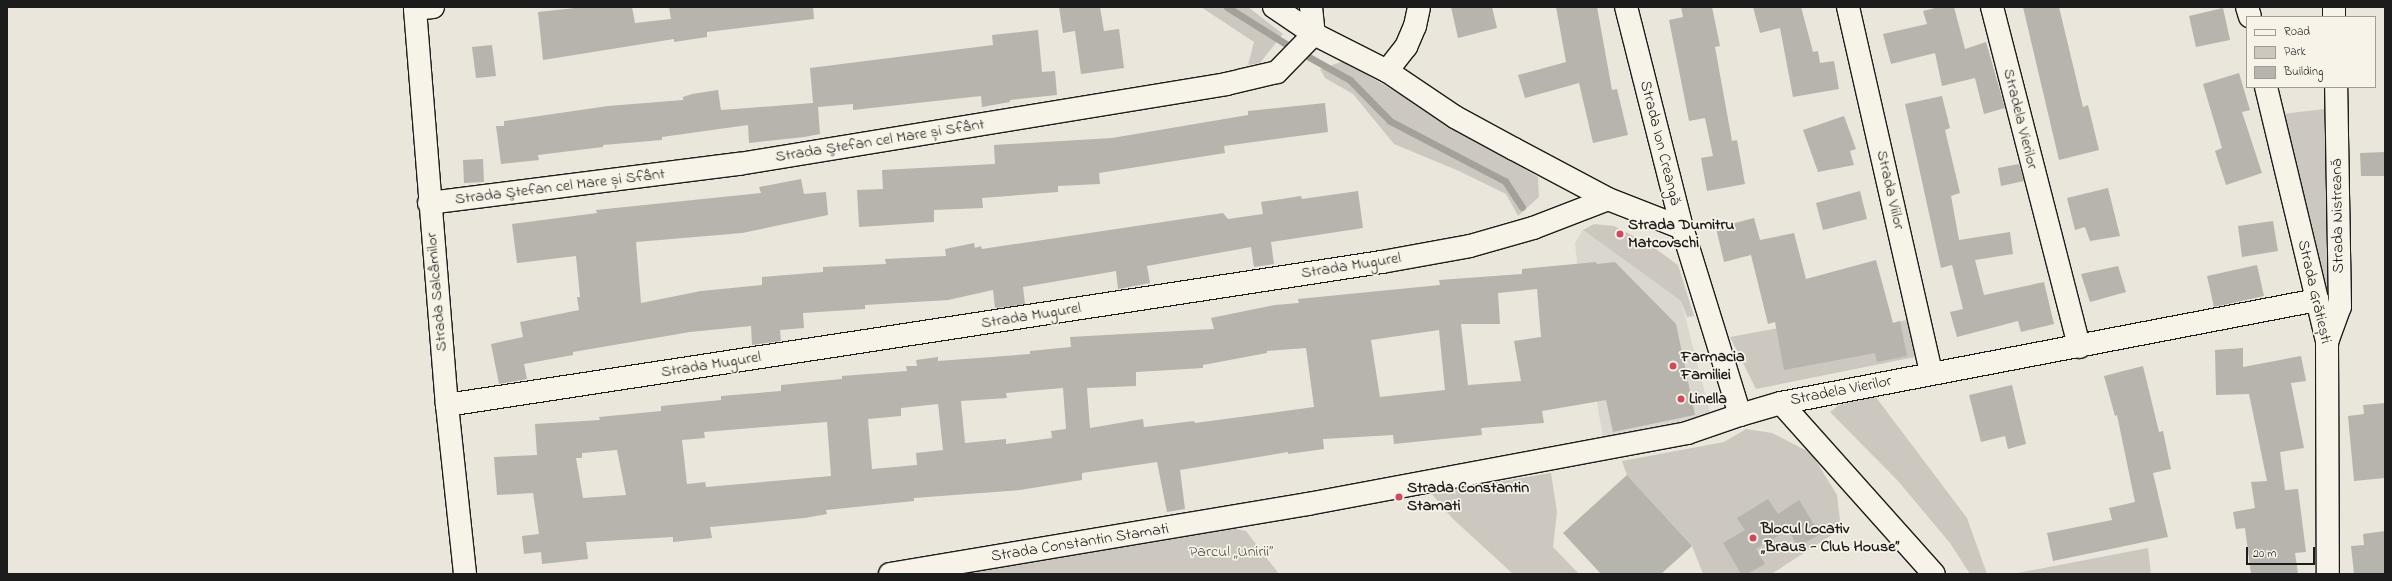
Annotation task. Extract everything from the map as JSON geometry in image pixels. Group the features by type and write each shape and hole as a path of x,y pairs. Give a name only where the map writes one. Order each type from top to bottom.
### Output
{"street":[{"path":"1274,7 1314,34 1387,71 1455,116 1608,199 1682,228"},
{"path":"1311,7 1314,34"},
{"path":"1387,71 1406,47 1415,26 1419,7"},
{"name":"Strada Ion Creangă","path":"1626,7 1682,228 1740,415"},
{"name":"Strada Viilor","path":"1848,7 1931,373"},
{"name":"Stradela Vierilor","path":"1992,7 2079,347"},
{"name":"Strada Salcâmilor","path":"424,8 430,203 447,405 465,574"},
{"name":"Strada Ştefan cel Mare și Sfânt","path":"430,203 739,164 1226,84 1277,72 1314,34"},
{"name":"Strada Grătiești","path":"2266,88 2327,342 2328,574"},
{"name":"Strada Nistreană","path":"2327,342 2340,307 2336,88"},
{"name":"Strada Mugurel","path":"447,405 1382,262 1470,246 1533,228 1608,199"},
{"name":"Stradela Vierilor","path":"1781,403 1931,373 2079,347 2317,300"},
{"name":"Stradela Vierilor","path":"1781,403 1934,574"},
{"name":"Strada Constantin Stamati","path":"890,574 1370,492 1687,433 1781,403"}],"shaded area":[{"path":"1583,230 1681,301 1711,416 1603,437 1584,330 1575,243"}],"green space":[{"path":"1201,7 1248,7 1283,34 1260,63 1248,65 1254,42"},
{"path":"1344,61 1538,177 1539,197 1518,216 1506,194 1459,171 1394,144 1353,94 1325,78 1320,69"},
{"path":"2325,109 2332,305 2328,315 2281,114"},
{"path":"1594,224 1614,226 1649,244 1678,265 1694,316 1687,317 1681,301 1583,230"},
{"path":"1880,309 1883,325 1907,320 1915,357 1756,389 1730,337"},
{"path":"1875,396 1967,518 1987,574 1970,574 1950,543 1898,481 1830,412 1839,405"},
{"path":"1746,429 1772,433 1811,453 1837,495 1841,529 1773,573 1703,574 1692,546 1627,475 1622,461 1724,442"},
{"path":"1551,473 1557,512 1553,547 1579,574 1513,574 1452,518 1431,493"},
{"name":"Parcul „Unirii”","path":"1233,528 1246,531 1279,574 954,574"},
{"path":"2148,548 2151,574 2012,574"}],"building":[{"path":"584,7 632,7 635,23 671,19 669,7 813,7 814,19 707,32 707,37 674,42 674,39 543,60 538,12"},
{"path":"1059,7 1100,7 1104,31 1119,29 1124,68 1081,74 1075,31 1063,33"},
{"path":"1451,7 1492,7 1497,28 1458,38"},
{"path":"1556,7 1597,7 1612,90 1617,89 1628,135 1593,143 1579,83 1525,98 1518,75 1566,62"},
{"path":"1681,7 1712,7 1720,46 1715,47 1732,141 1737,140 1745,184 1707,191 1701,158 1713,156 1705,118 1689,121 1669,20 1683,17"},
{"path":"1753,7 1801,7 1813,52 1818,51 1820,63 1834,61 1839,89 1793,97 1780,28 1760,33"},
{"path":"1939,7 1954,7 1965,49 1986,42 2005,108 1984,114 1975,78 1942,86 1935,53 1891,64 1883,34 1927,24 1923,11"},
{"path":"2023,7 2059,7 2083,107 2088,105 2099,150 2059,160"},
{"path":"2223,8 2230,40 2196,47 2189,16"},
{"path":"1038,30 1042,72 1055,71 1057,95 1010,100 1010,102 982,107 981,96 853,110 853,104 818,107 820,134 804,137 749,143 748,125 662,137 662,140 603,145 603,147 538,155 539,160 501,164 496,126 504,126 504,121 608,106 683,100 683,97 692,94 718,90 721,110 813,103 810,68 993,45 992,35"},
{"path":"492,45 496,76 476,78 472,47"},
{"path":"2239,73 2250,110 2242,112 2262,173 2226,185 2215,151 2222,148 2203,84"},
{"path":"1942,96 1950,128 1945,130 1960,193 1951,196 1959,240 2010,232 2013,254 1975,260 1984,295 2044,282 2054,324 2021,332 2018,321 1957,337 1950,312 1963,309 1952,265 1941,268 1905,104"},
{"path":"1325,103 1328,132 1224,146 1225,153 1099,173 1100,184 1058,186 1058,192 982,198 983,208 934,210 934,222 859,227 857,190 883,189 882,170 995,164 994,145 1112,138 1248,115 1248,111"},
{"path":"1844,116 1856,149 1850,151 1854,165 1818,172 1803,130"},
{"path":"2385,152 2385,176 2361,176 2360,153"},
{"path":"483,159 484,182 464,183 463,160"},
{"path":"2019,164 2024,181 2001,186 1998,168"},
{"path":"801,179 804,194 826,192 828,215 742,233 636,242 641,303 701,291 762,285 762,277 823,272 823,267 886,264 885,259 946,256 945,249 974,243 975,248 981,246 982,249 1223,213 1228,219 1263,214 1261,202 1301,196 1302,199 1358,191 1363,228 1271,242 1274,264 1254,267 1251,247 1147,266 1150,283 1118,289 1116,271 1023,287 1025,304 1014,306 995,308 993,290 948,300 865,305 865,309 803,313 804,328 780,330 781,341 752,345 751,326 690,332 573,352 573,355 524,364 527,379 499,384 491,344 523,337 520,322 579,310 577,297 580,297 576,256 517,263 512,224 597,213 596,210 761,193 759,187"},
{"path":"2108,188 2120,236 2090,241 2085,227 2075,230 2067,198"},
{"path":"1860,191 1867,219 1823,230 1816,203"},
{"path":"1754,218 1760,240 1794,233 1806,279 1876,260 1893,323 1900,321 1907,356 1877,362 1875,353 1784,370 1775,322 1768,324 1751,255 1724,262 1716,228"},
{"path":"2273,221 2278,251 2242,257 2238,226"},
{"path":"1596,262 1597,264 1615,262 1676,324 1695,415 1613,432 1606,400 1542,411 1544,423 1481,428 1482,435 1394,444 1393,435 1323,439 1324,449 1288,454 1288,452 1180,470 1185,509 1167,512 1157,462 1082,473 1082,480 1020,490 914,498 914,501 826,510 827,514 805,518 710,527 712,538 673,542 673,537 586,542 588,559 542,564 541,552 524,554 522,536 539,534 533,493 497,495 494,457 537,455 535,424 600,420 599,417 661,411 661,406 721,400 721,396 781,391 781,385 842,379 842,376 907,371 906,366 917,366 916,360 938,357 938,361 1030,354 1030,351 1071,347 1070,337 1214,329 1211,318 1275,305 1299,303 1298,299 1440,285 1439,280 1522,274 1522,269","holes":["1537,289 1541,337 1514,341 1521,381 1468,385 1461,324 1500,324 1498,293","1439,330 1445,390 1380,397 1371,340","1306,348 1314,407 1195,423 1194,421 1144,427 1143,419 1090,428 1087,388 1136,386 1136,372 1203,368 1203,365 1267,353 1267,351","1063,388 1066,429 1051,431 1052,438 1006,444 1006,439 965,443 961,401 1007,398 1006,393","938,404 943,450 916,453 917,465 872,469 868,419 901,416 901,408","827,422 831,476 706,487 705,482 687,484 682,440 705,438 704,432","617,450 626,495 583,498 576,458 582,458 582,453"]},
{"path":"2257,265 2264,296 2214,307 2207,276"},
{"path":"2118,266 2126,292 2090,302 2081,274"},
{"path":"2243,348 2243,367 2301,356 2306,381 2291,383 2304,448 2280,452 2285,490 2298,489 2306,552 2295,553 2298,574 2251,574 2245,528 2236,529 2233,512 2255,508 2251,482 2267,481 2249,394 2216,395 2215,350"},
{"path":"2143,366 2159,432 2163,431 2171,469 2153,473 2168,537 2053,561 2047,533 2112,520 2109,508 2135,502 2117,415 2115,416 2104,376"},
{"path":"2012,385 2026,444 2008,449 2005,436 1981,442 1969,395"},
{"path":"2385,403 2385,478 2354,481 2348,416 2364,414 2363,405"},
{"path":"1627,475 1692,546 1661,574 1601,574 1563,533"},
{"name":"Blocul Locativ „Braus - Club House”","path":"1768,499 1778,514 1799,500 1820,534 1798,547 1788,530 1756,549 1765,564 1747,574 1741,574 1723,543 1745,530 1737,518"},
{"path":"2385,531 2385,574 2354,574 2351,546 2364,545 2363,534"}],"waterway":[{"path":"1227,7 1286,44"},
{"path":"1309,57 1350,80 1390,121 1505,181 1522,207"}],"place":[{"name":"Strada Dumitru Matcovschi","path":"1620,234"},
{"name":"Farmacia Familiei","path":"1673,366"},
{"name":"Linella","path":"1681,399"},
{"name":"Strada Constantin Stamati","path":"1399,497"},
{"name":"Blocul Locativ „Braus - Club House”","path":"1753,538"}]}
